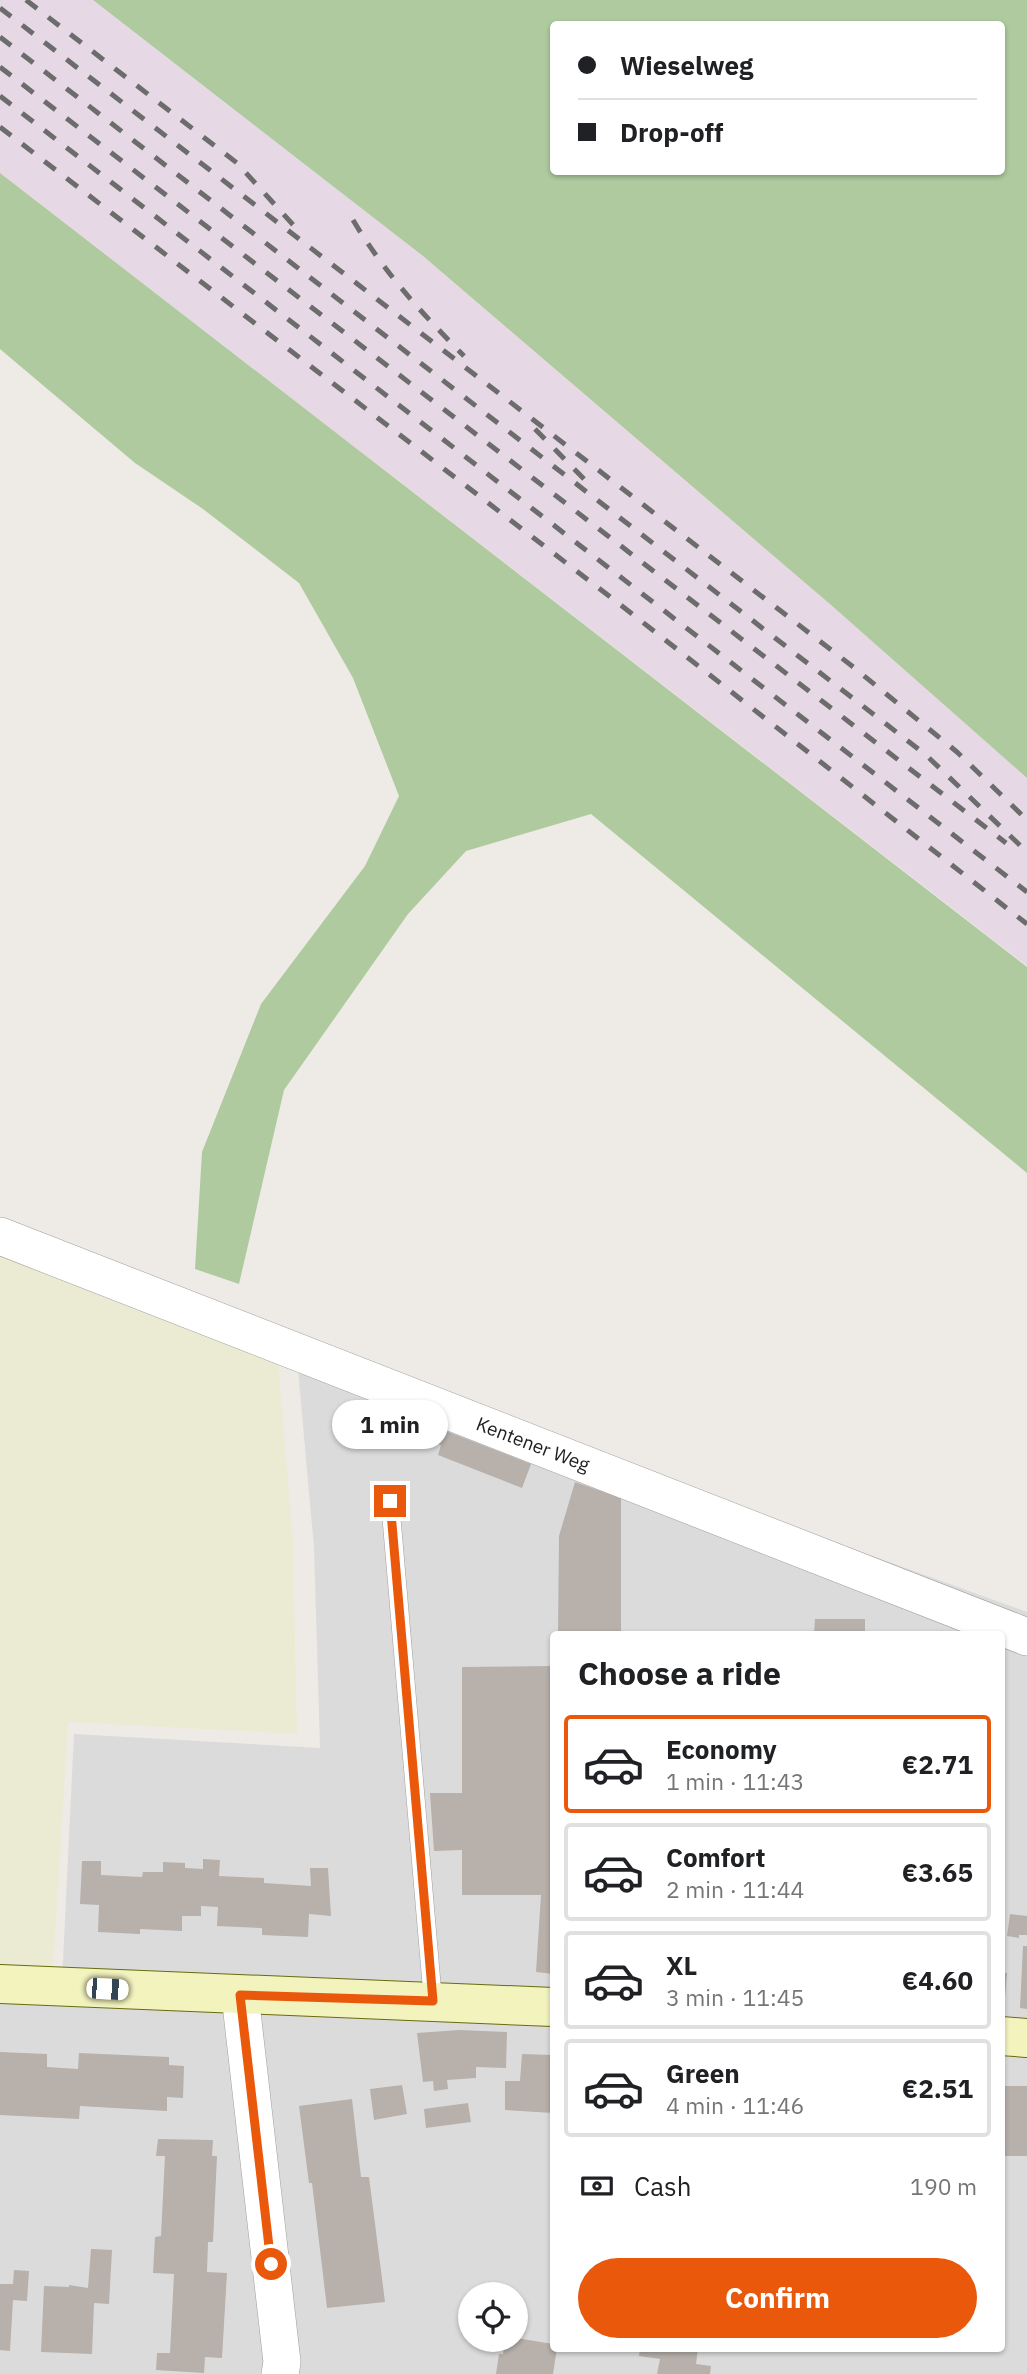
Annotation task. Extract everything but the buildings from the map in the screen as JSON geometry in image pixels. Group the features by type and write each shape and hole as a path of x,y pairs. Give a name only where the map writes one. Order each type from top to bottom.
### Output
{"street":[{"name":"Kentener Weg","path":"0,1236 1027,1637"},
{"path":"0,1984 550,2007"},
{"path":"240,1995 282,2362 280,2374"},
{"path":"1005,2036 1027,2038"}],"lane":[{"path":"390,1501 433,2001"}],"shaded area":[{"path":"0,0 93,0 423,256 831,605 1027,778 1027,966 0,173"},
{"path":"296,1347 1027,1612 1027,2374 0,2374 0,2000 61,2002 74,1734 320,1748 314,1548"}],"green space":[{"path":"93,0 1027,0 1027,778 831,605 423,256"},
{"path":"0,173 1027,967 1027,1173 591,814 466,851 408,914 284,1090 239,1284 195,1269 202,1152 261,1004 365,866 399,796 353,678 299,583 203,509 135,463 0,349"},
{"path":"0,1238 276,1337 293,1540 297,1734 68,1722 53,1971 0,1967"}],"railway":[{"path":"26,0 237,163 296,228"},
{"path":"0,8 852,666 957,752 1027,820"},
{"path":"0,37 926,755 1027,852"},
{"path":"0,67 1006,843"},
{"path":"0,96 1027,892"},
{"path":"0,127 622,606 1027,924"},
{"path":"353,220 404,292 464,356"},
{"path":"535,429 584,479"}],"route":[{"path":"271,2264 240,1995 433,2001 417,1841 390,1501"}]}
